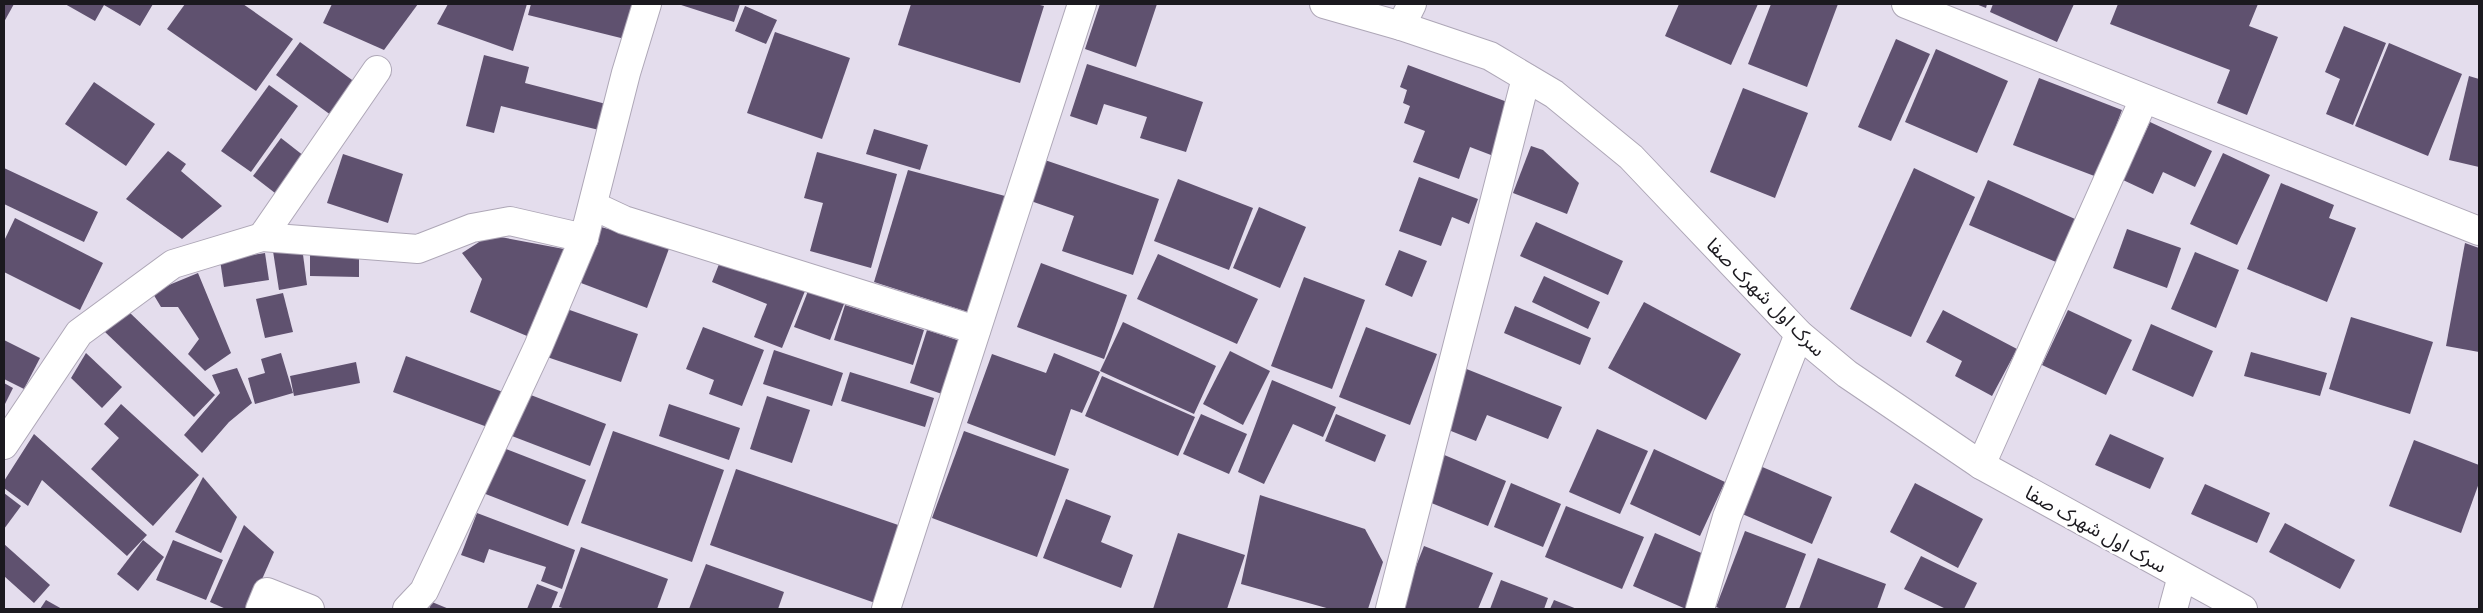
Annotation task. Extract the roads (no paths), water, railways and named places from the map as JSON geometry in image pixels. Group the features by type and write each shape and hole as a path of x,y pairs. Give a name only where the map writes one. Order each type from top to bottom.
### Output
{"street":[{"path":"407,609 424,592 538,347 584,238 594,206 626,74 647,4"},
{"path":"886,609 1082,4"},
{"name":"سرک اول شهرک صفا","path":"1324,4 1407,15 1490,56 1554,94 1631,157 1799,334 1847,374 1981,466 2243,609"},
{"path":"1906,4 2479,231"},
{"path":"262,237 377,70"},
{"path":"1390,609 1526,78"},
{"path":"1981,466 2144,98"},
{"path":"594,206 624,220 976,330"},
{"path":"4,445 79,333 173,264 262,237 418,249 472,228 510,221 584,238"},
{"path":"1700,609 1726,517 1799,334"},
{"path":"2172,609 2182,576"},
{"path":"260,609 267,592 310,609"}]}
